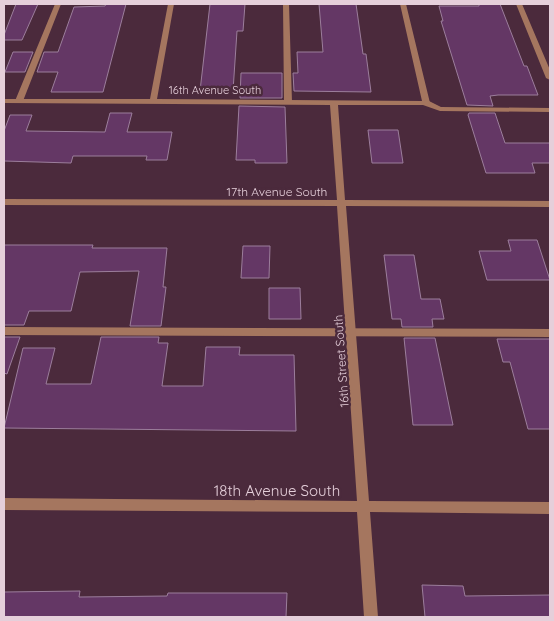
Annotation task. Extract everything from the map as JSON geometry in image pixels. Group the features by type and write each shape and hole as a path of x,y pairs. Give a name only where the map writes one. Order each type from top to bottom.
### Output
{"street":[{"path":"19,101 58,4"},
{"path":"153,101 171,4"},
{"path":"286,4 288,102"},
{"path":"403,4 426,103"},
{"path":"518,4 550,78"},
{"name":"16th Avenue South","path":"4,101 426,103 440,109 550,110"},
{"name":"16th Street South","path":"334,102 371,617"},
{"name":"17th Avenue South","path":"4,202 550,204"},
{"path":"4,331 550,333"},
{"name":"18th Avenue South","path":"4,504 550,508"}],"building":[{"path":"16,4 38,4 22,40 4,40 4,35"},
{"path":"106,4 126,4 103,92 51,92 58,72 37,72 44,52 58,52 74,7 105,6"},
{"path":"210,4 245,4 243,31 237,31 233,91 200,91"},
{"path":"319,4 356,4 363,54 366,54 371,92 294,91 293,73 298,73 297,52 323,52"},
{"path":"479,4 500,4 524,66 527,66 538,95 490,96 493,106 467,105 441,21 443,21 439,6 479,6"},
{"path":"13,52 33,52 25,72 5,72"},
{"path":"241,73 282,73 282,98 240,98"},
{"path":"239,106 285,107 287,163 255,163 255,160 236,160"},
{"path":"110,113 132,113 127,132 172,132 167,160 146,160 147,156 73,156 71,163 4,161 4,131 10,115 32,115 26,131 105,132"},
{"path":"469,113 495,113 505,143 550,143 550,163 532,163 535,173 486,173 468,115"},
{"path":"368,130 398,130 403,163 372,163"},
{"path":"508,240 537,240 550,280 487,280 479,251 511,251"},
{"path":"4,245 93,245 92,248 167,248 163,287 166,287 161,326 130,326 139,271 80,272 71,311 29,311 24,325 4,325"},
{"path":"243,246 270,246 269,278 241,278"},
{"path":"384,255 414,255 421,299 440,299 444,319 432,319 433,327 402,327 401,319 392,319"},
{"path":"269,288 300,288 301,319 269,319"},
{"path":"4,337 20,337 7,374 4,373"},
{"path":"101,337 159,337 158,343 168,343 162,386 203,386 206,347 240,347 239,355 294,355 296,431 4,428 23,348 55,348 46,384 91,384"},
{"path":"404,338 435,338 453,425 413,425"},
{"path":"497,339 550,339 550,429 528,429 510,362 503,362"},
{"path":"422,585 463,586 465,596 550,595 550,617 425,617"},
{"path":"80,591 79,597 167,596 168,593 287,593 286,617 4,617 4,592"}]}
